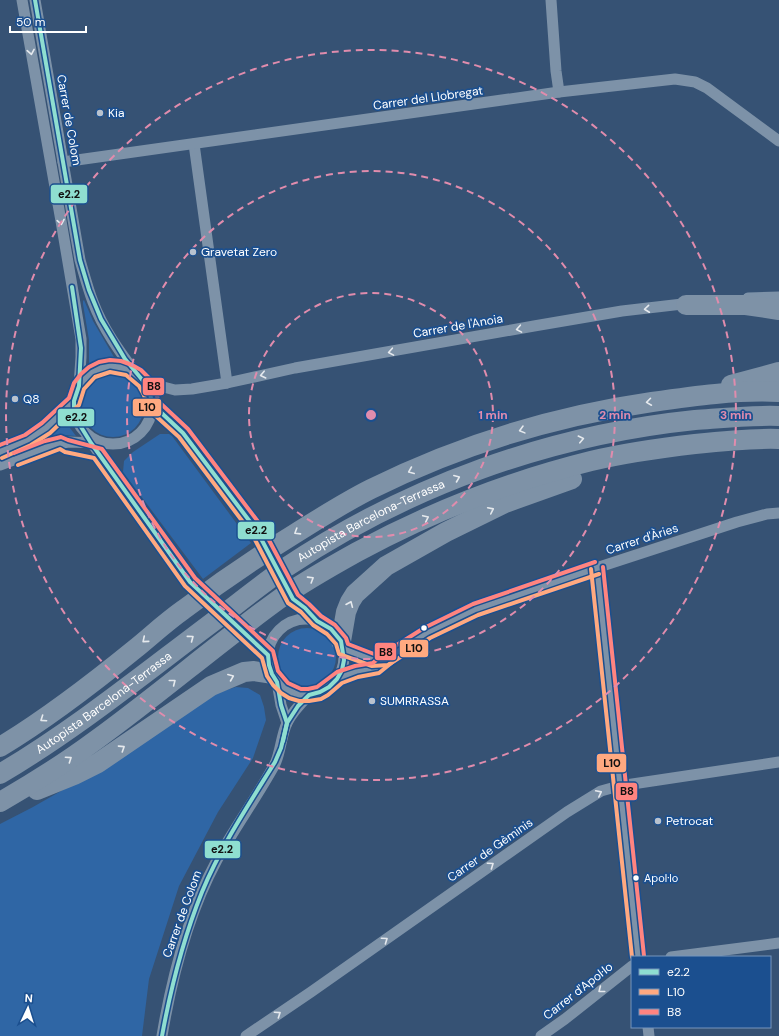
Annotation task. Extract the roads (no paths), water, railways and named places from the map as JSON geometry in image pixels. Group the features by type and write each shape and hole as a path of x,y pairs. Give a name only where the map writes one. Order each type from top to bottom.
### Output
{"highway":[{"path":"686,305 746,304 779,310"},
{"path":"688,397 779,372"},
{"name":"Autopista Barcelona-Terrassa","path":"0,747 72,699 193,602 277,545 370,489 407,472 508,434 557,420 622,406 729,393 779,392"},
{"name":"Autopista Barcelona-Terrassa","path":"0,774 31,756 90,715 284,568 348,528 418,494 466,474 517,456 603,434 664,424 734,417 779,416"},
{"path":"0,802 41,778 95,741 278,600 325,570 387,536 453,506 519,482 590,461 666,447 779,438"},
{"path":"342,645 346,612 350,602 355,594 386,566 446,532 505,503 572,479 642,459 704,448 779,444"},
{"path":"0,809 43,787 74,775 98,763 211,686 244,672 273,670"}],"street":[{"name":"Carrer de Colom","path":"22,0 81,339 79,386"},
{"name":"Carrer de Colom","path":"35,0 80,260 96,310 113,340 140,378"},
{"path":"551,0 559,92"},
{"name":"Carrer del Llobregat","path":"63,162 559,92 675,79 695,82 718,96 779,141"},
{"path":"194,144 227,383"},
{"name":"Carrer de l'Anoia","path":"140,378 165,388 182,390 227,383 295,368 622,311 686,305 709,300 779,297"},
{"path":"84,431 90,437 105,443 113,444 128,441 141,432 149,419 152,404 150,393 140,378 129,370 120,367 110,366 92,372 79,386 74,401 74,412 78,422 95,448 190,582"},
{"path":"0,452 41,433 74,401"},
{"path":"152,404 183,433 257,532"},
{"path":"0,465 38,450 61,443 66,446 95,448 105,443"},
{"name":"Carrer d'Àries","path":"337,679 352,673 377,667 386,659 427,633 476,609 737,522 767,514 779,513"},
{"path":"597,568 638,956"},
{"path":"293,599 305,608 317,621 331,629 342,645 373,660 386,659"},
{"path":"287,723 280,705 273,670 271,644 276,634 284,626 295,621 306,619 317,621"},
{"path":"254,641 286,689 297,694 309,695 320,692 329,687 337,679 343,665 342,645"},
{"name":"Carrer de Colom","path":"162,1036 169,997 180,951 202,892 216,862 235,828 275,762 281,748 287,723 298,706 309,695"},
{"name":"Carrer de Gèminis","path":"246,1036 567,812 601,791 619,786 779,762"},
{"path":"679,956 779,943"},
{"name":"Carrer d'Apol·lo","path":"541,1036 631,967"}],"tunnel":[{"path":"257,531 292,596"},
{"path":"190,582 254,641"}],"place":[{"name":"Kia","path":"100,113"},
{"name":"Gravetat Zero","path":"193,252"},
{"name":"Q8","path":"15,399"},
{"name":"SUMRRASSA","path":"372,701"},
{"name":"Petrocat","path":"658,821"},
{"name":"Apol·lo","path":"636,878"}]}
